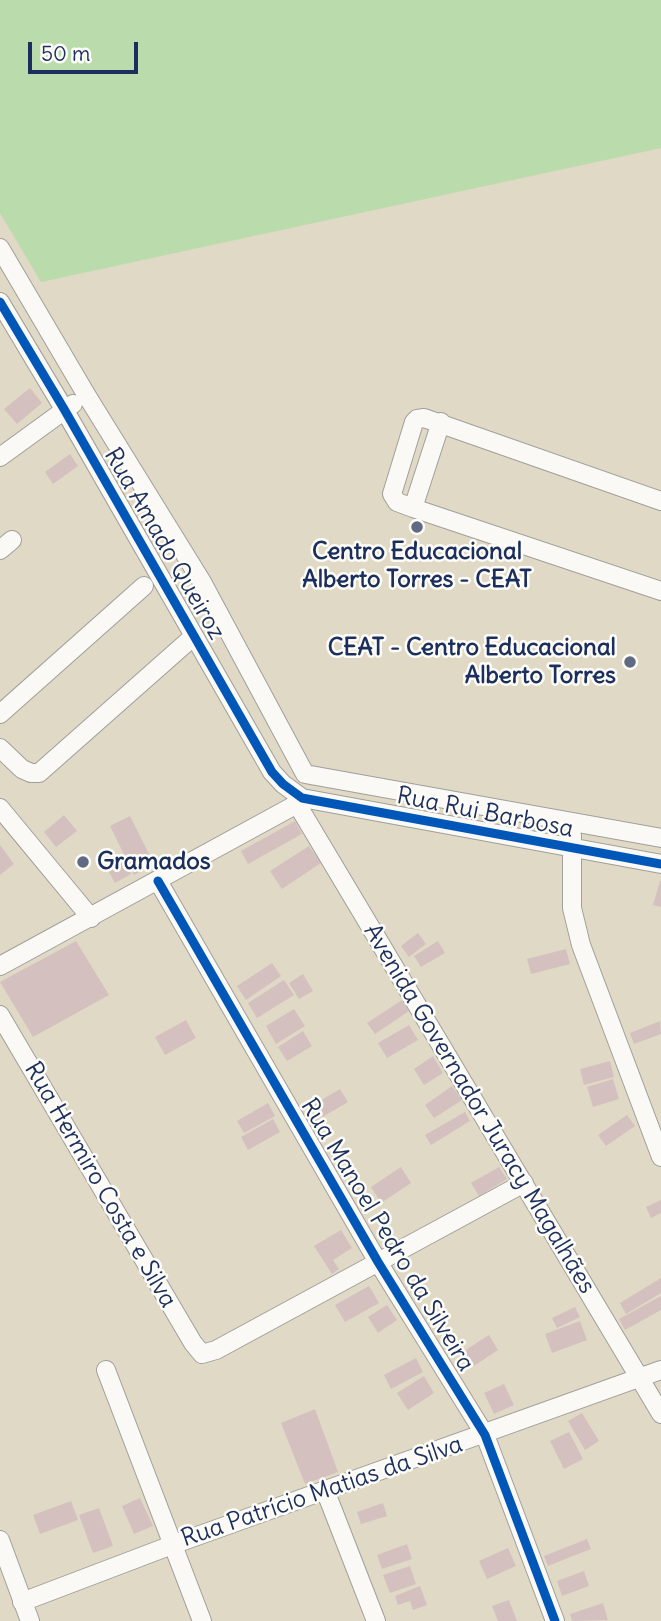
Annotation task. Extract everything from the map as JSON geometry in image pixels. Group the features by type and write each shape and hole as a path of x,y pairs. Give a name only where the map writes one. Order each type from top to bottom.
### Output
{"street":[{"name":"Rua Amado Queiroz","path":"0,248 202,583 305,774"},
{"name":"Rua Amado Queiroz","path":"0,302 272,772 299,801"},
{"path":"0,457 64,409 87,396"},
{"path":"661,500 441,422 420,418 414,422 392,494 397,502 413,508 661,591"},
{"path":"413,508 441,422"},
{"path":"0,714 144,586"},
{"path":"0,748 22,769 40,773 194,636"},
{"path":"0,966 299,801 305,774"},
{"name":"Rua Rui Barbosa","path":"305,774 661,838"},
{"name":"Rua Rui Barbosa","path":"299,801 571,848 660,858"},
{"name":"Avenida Governador Juracy Magalhães","path":"299,801 661,1414"},
{"path":"0,808 91,918"},
{"path":"573,822 572,908 581,945 661,1157"},
{"name":"Rua Manoel Pedro da Silveira","path":"158,881 378,1262 485,1434 555,1621"},
{"name":"Rua Hermiro Costa e Silva","path":"0,1015 193,1343 202,1354 216,1350 378,1262"},
{"path":"378,1262 524,1183"},
{"path":"106,1370 202,1621"},
{"name":"Rua Patrício Matias da Silva","path":"22,1602 172,1545 661,1370"},
{"path":"325,1490 376,1621"},
{"path":"0,1540 30,1621"}],"green space":[{"path":"0,0 661,0 661,148 41,282 0,213"}],"building":[{"path":"30,388 42,403 17,424 4,409"},
{"path":"70,454 78,466 53,484 45,472"},
{"path":"64,815 77,831 56,847 44,832"},
{"path":"130,816 154,864 134,875 110,826"},
{"path":"295,821 302,834 248,864 241,851"},
{"path":"0,845 14,864 0,875"},
{"path":"309,846 321,863 282,889 270,871"},
{"path":"119,854 131,874 115,883 104,863"},
{"path":"661,881 661,907 653,905"},
{"path":"418,933 426,944 409,957 401,946"},
{"path":"76,941 109,995 33,1037 0,982"},
{"path":"438,941 445,953 421,967 414,956"},
{"path":"566,949 570,964 531,974 527,959"},
{"path":"272,963 281,976 246,1000 237,986"},
{"path":"303,974 313,991 299,999 289,983"},
{"path":"284,980 294,995 257,1018 248,1003"},
{"path":"402,1000 409,1011 375,1034 367,1023"},
{"path":"294,1009 305,1026 276,1044 266,1026"},
{"path":"186,1020 196,1038 165,1055 155,1037"},
{"path":"660,1021 661,1034 634,1044 630,1033"},
{"path":"409,1025 418,1040 387,1058 378,1043"},
{"path":"303,1031 312,1046 287,1061 278,1047"},
{"path":"433,1056 443,1073 424,1085 414,1069"},
{"path":"610,1061 614,1077 584,1085 580,1069"},
{"path":"613,1079 619,1099 593,1107 587,1087"},
{"path":"452,1086 462,1100 434,1118 425,1105"},
{"path":"340,1089 348,1102 314,1122 306,1109"},
{"path":"268,1103 275,1116 244,1133 237,1121"},
{"path":"465,1112 470,1121 431,1145 425,1135"},
{"path":"627,1115 635,1126 606,1146 598,1135"},
{"path":"273,1119 280,1132 248,1150 241,1137"},
{"path":"401,1167 411,1183 381,1203 371,1187"},
{"path":"499,1167 507,1179 479,1196 471,1183"},
{"path":"661,1200 661,1213 651,1218 646,1207"},
{"path":"341,1230 352,1248 333,1260 339,1269 332,1274 314,1246"},
{"path":"661,1278 661,1293 626,1314 620,1303"},
{"path":"369,1286 379,1303 345,1322 335,1305"},
{"path":"661,1296 661,1310 625,1330 619,1319"},
{"path":"387,1305 397,1320 378,1333 368,1317"},
{"path":"575,1307 580,1317 557,1328 552,1318"},
{"path":"580,1321 587,1340 552,1353 545,1334"},
{"path":"489,1335 498,1350 474,1366 464,1351"},
{"path":"416,1358 423,1372 391,1389 384,1375"},
{"path":"424,1376 434,1393 408,1410 397,1393"},
{"path":"504,1384 514,1405 494,1414 484,1393"},
{"path":"315,1409 338,1472 305,1484 281,1423"},
{"path":"582,1413 599,1441 585,1450 568,1421"},
{"path":"569,1432 583,1459 564,1469 550,1441"},
{"path":"140,1498 153,1526 134,1534 122,1506"},
{"path":"71,1501 78,1520 40,1534 33,1515"},
{"path":"383,1503 387,1516 361,1524 357,1512"},
{"path":"99,1508 113,1546 93,1553 79,1515"},
{"path":"587,1539 591,1549 548,1566 544,1556"},
{"path":"407,1544 412,1559 382,1569 377,1555"},
{"path":"508,1548 516,1566 487,1579 479,1561"},
{"path":"410,1566 416,1584 390,1593 383,1575"},
{"path":"584,1571 589,1586 562,1596 557,1581"},
{"path":"420,1586 427,1605 413,1610 410,1601 398,1605 395,1596"},
{"path":"509,1600 517,1621 498,1621 492,1606"},
{"path":"603,1603 608,1620 572,1621 570,1614"}],"cycle path":[{"path":"0,302 272,772 283,784 302,798 661,864"},
{"path":"158,881 378,1262 485,1435 555,1621"}],"place":[{"name":"Centro Educacional Alberto Torres - CEAT","path":"417,527"},
{"name":"CEAT - Centro Educacional Alberto Torres","path":"630,662"},
{"name":"Gramados","path":"83,862"}]}
